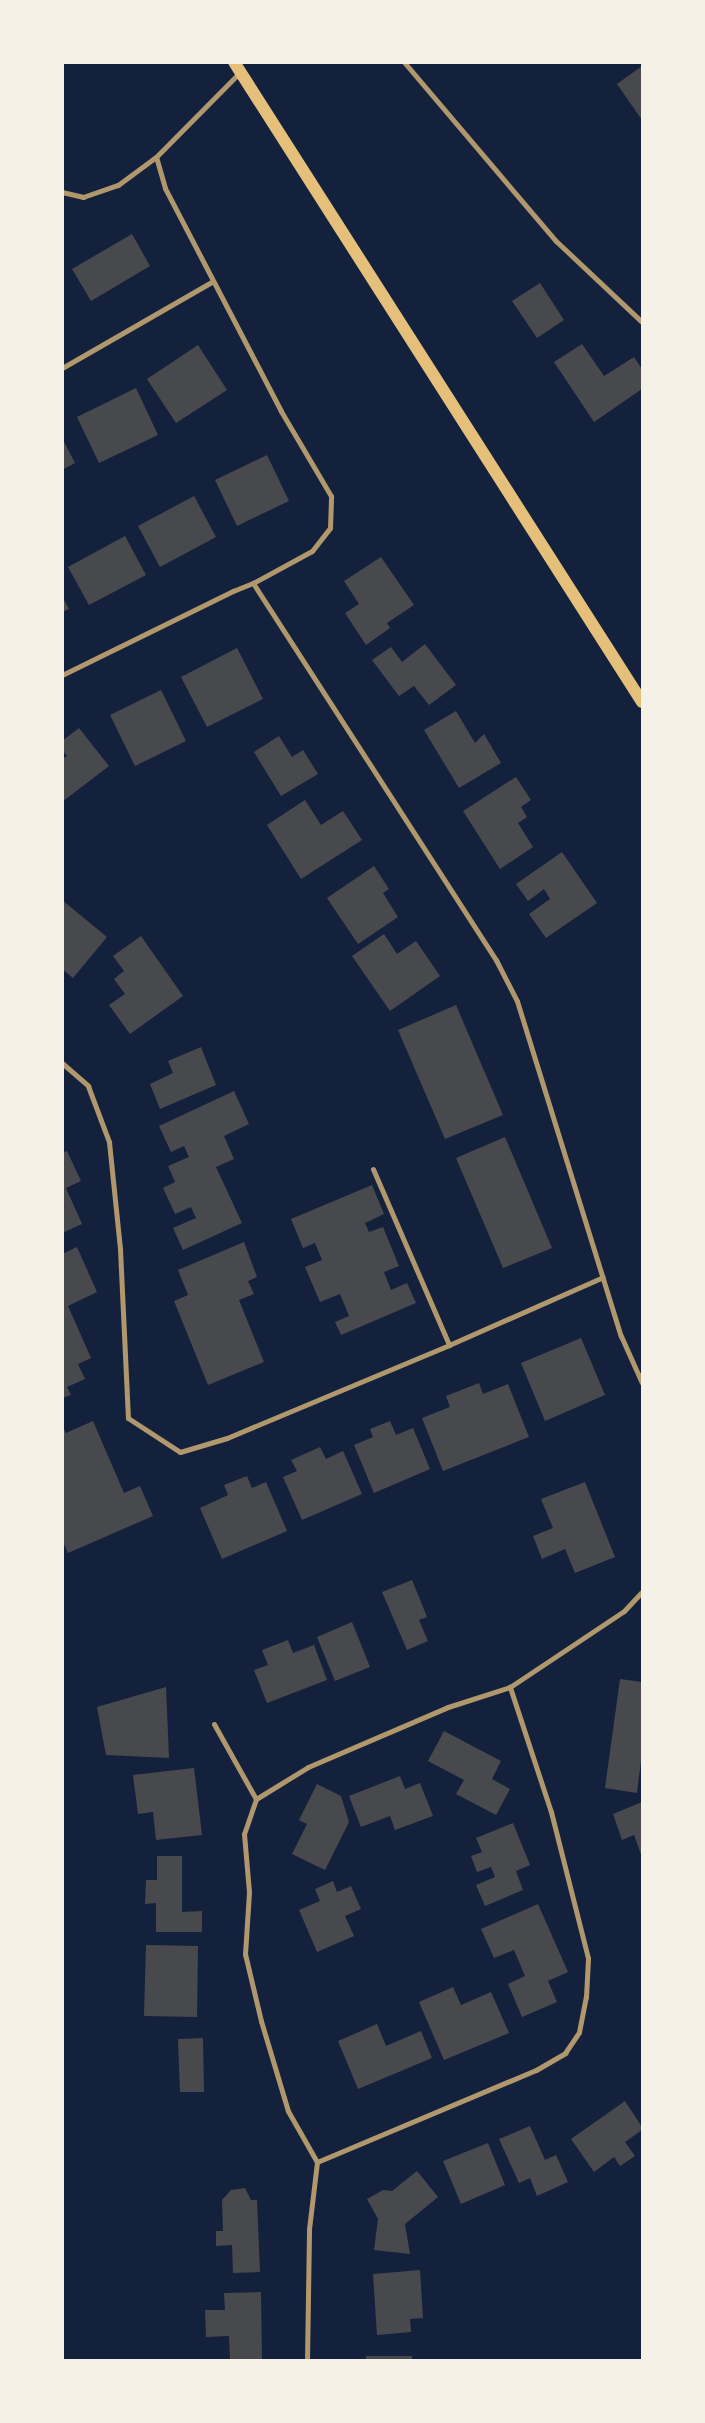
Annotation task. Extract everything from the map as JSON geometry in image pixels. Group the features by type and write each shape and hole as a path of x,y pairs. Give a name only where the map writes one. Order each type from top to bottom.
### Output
{"main road":[{"path":"237,67 642,702"}],"street":[{"path":"404,62 556,241 642,322"},
{"path":"62,192 83,197 118,185 156,157 237,67"},
{"path":"62,675 233,591 253,584 312,551 330,528 331,496 281,411 164,188 156,157"},
{"path":"62,368 213,281"},
{"path":"253,584 496,960 517,1001 621,1336 642,1383"},
{"path":"62,1063 88,1086 109,1142 120,1249 128,1418 180,1452 227,1438 449,1345 603,1277"},
{"path":"374,1169 449,1345"},
{"path":"307,2360 309,2229 317,2162 288,2111 261,2020 246,1954 249,1892 244,1834 256,1799 308,1767 448,1707 510,1687 624,1612 642,1592"},
{"path":"317,2162 536,2070 565,2053 578,2032 586,1997 588,1958 551,1812 510,1687"},
{"path":"214,1724 256,1799"}],"building":[{"path":"642,66 642,120 617,84"},
{"path":"132,234 150,266 91,301 72,269"},
{"path":"540,283 564,320 537,338 512,301"},
{"path":"582,344 604,376 634,357 642,369 642,389 594,422 554,362"},
{"path":"198,345 227,390 176,423 147,379"},
{"path":"136,388 158,435 99,463 77,417"},
{"path":"62,438 75,463 62,470"},
{"path":"267,455 289,501 237,526 215,480"},
{"path":"194,496 216,537 160,567 138,526"},
{"path":"125,536 146,575 89,605 68,567"},
{"path":"381,557 414,605 387,623 390,628 366,645 345,613 359,604 344,581"},
{"path":"62,596 69,609 62,612"},
{"path":"425,644 456,685 429,705 414,686 399,696 372,660 391,647 402,662"},
{"path":"237,648 263,699 207,727 181,677"},
{"path":"161,690 186,741 135,766 110,715"},
{"path":"456,711 475,743 484,734 501,763 459,788 424,730"},
{"path":"79,728 109,766 62,802 62,759 67,756 62,750 62,741"},
{"path":"279,736 292,757 303,750 318,774 281,796 254,752"},
{"path":"516,777 531,800 521,807 527,817 518,823 533,847 500,869 463,811"},
{"path":"305,800 321,825 343,811 362,840 301,879 267,825"},
{"path":"562,852 597,903 546,938 529,914 550,899 544,889 528,901 516,884"},
{"path":"374,866 389,889 383,893 398,917 358,944 327,898"},
{"path":"62,900 107,937 73,978 62,969"},
{"path":"384,934 397,954 416,941 440,976 390,1011 352,956"},
{"path":"141,936 183,996 130,1034 109,1005 125,994 114,979 124,971 113,956"},
{"path":"456,1005 503,1115 445,1139 398,1030"},
{"path":"201,1047 216,1085 160,1109 150,1084 173,1073 168,1061"},
{"path":"234,1091 249,1124 224,1136 234,1159 216,1167 242,1223 183,1250 173,1228 196,1218 191,1207 175,1214 163,1188 175,1182 168,1166 189,1157 184,1146 171,1152 159,1126"},
{"path":"505,1137 552,1248 503,1268 456,1158"},
{"path":"67,1151 81,1181 66,1188 82,1224 62,1233 62,1153"},
{"path":"372,1185 384,1214 365,1223 369,1232 383,1227 399,1266 384,1272 391,1290 407,1283 416,1303 341,1335 335,1322 349,1316 340,1294 320,1302 305,1267 322,1260 315,1243 303,1248 291,1219"},
{"path":"244,1242 257,1277 248,1281 254,1294 239,1300 264,1362 208,1385 174,1301 188,1295 178,1270"},
{"path":"77,1247 97,1292 68,1306 91,1358 78,1364 85,1379 67,1387 71,1395 62,1398 62,1254"},
{"path":"581,1338 605,1395 545,1421 521,1363"},
{"path":"479,1383 483,1394 508,1384 529,1437 443,1471 422,1418 450,1407 446,1396"},
{"path":"93,1421 124,1493 140,1486 153,1516 68,1553 62,1540 62,1426 66,1433"},
{"path":"390,1421 396,1435 413,1428 430,1469 374,1493 354,1445 373,1437 370,1429"},
{"path":"320,1447 326,1459 343,1451 362,1494 302,1520 283,1477 297,1471 291,1460"},
{"path":"247,1476 252,1488 266,1482 287,1531 222,1559 200,1508 228,1495 224,1485"},
{"path":"585,1482 615,1557 575,1573 565,1549 542,1559 533,1536 553,1528 541,1499"},
{"path":"412,1580 427,1617 419,1620 428,1641 407,1650 382,1592"},
{"path":"352,1622 370,1667 335,1681 317,1637"},
{"path":"288,1640 293,1653 314,1645 327,1680 267,1703 254,1670 268,1665 262,1650"},
{"path":"620,1679 642,1682 642,1752 637,1793 605,1788"},
{"path":"166,1687 169,1758 106,1755 97,1707"},
{"path":"444,1731 501,1761 492,1779 510,1789 496,1815 456,1794 464,1780 428,1761"},
{"path":"194,1768 202,1835 156,1840 153,1812 138,1814 133,1775"},
{"path":"400,1776 405,1789 420,1783 433,1816 395,1830 390,1816 361,1827 349,1796"},
{"path":"317,1784 341,1796 349,1822 325,1870 292,1854 307,1824 299,1820"},
{"path":"642,1802 642,1857 634,1835 622,1840 613,1814"},
{"path":"513,1823 530,1865 516,1871 523,1890 485,1906 476,1885 495,1877 491,1867 477,1872 471,1856 482,1852 476,1838"},
{"path":"157,1856 182,1856 182,1912 202,1911 202,1932 156,1932 156,1903 145,1904 146,1880 157,1880"},
{"path":"333,1881 337,1892 351,1886 361,1909 345,1916 354,1936 317,1952 299,1910 320,1901 315,1889"},
{"path":"538,1904 568,1972 548,1981 557,2002 522,2017 508,1984 525,1976 514,1950 494,1958 481,1929"},
{"path":"146,1945 198,1946 197,2017 144,2016"},
{"path":"453,1987 461,2005 491,1992 509,2033 444,2060 419,2002"},
{"path":"377,2024 386,2046 421,2031 432,2058 358,2089 338,2041"},
{"path":"203,2038 204,2092 180,2092 178,2039"},
{"path":"625,2101 642,2127 642,2130 625,2142 635,2156 620,2166 614,2157 594,2172 571,2139"},
{"path":"530,2126 545,2160 556,2155 568,2182 537,2196 530,2178 519,2183 499,2139"},
{"path":"488,2143 505,2185 461,2204 443,2161"},
{"path":"417,2171 438,2197 405,2224 410,2254 374,2250 378,2219 367,2199 383,2190 392,2191"},
{"path":"245,2188 251,2200 257,2200 260,2272 233,2273 232,2245 216,2246 216,2231 223,2231 222,2200 231,2190"},
{"path":"420,2270 423,2318 410,2319 411,2332 377,2335 373,2274"},
{"path":"261,2292 262,2360 230,2360 229,2336 206,2337 205,2310 225,2310 224,2293"},
{"path":"366,2356 412,2356 412,2360 366,2360"}]}
